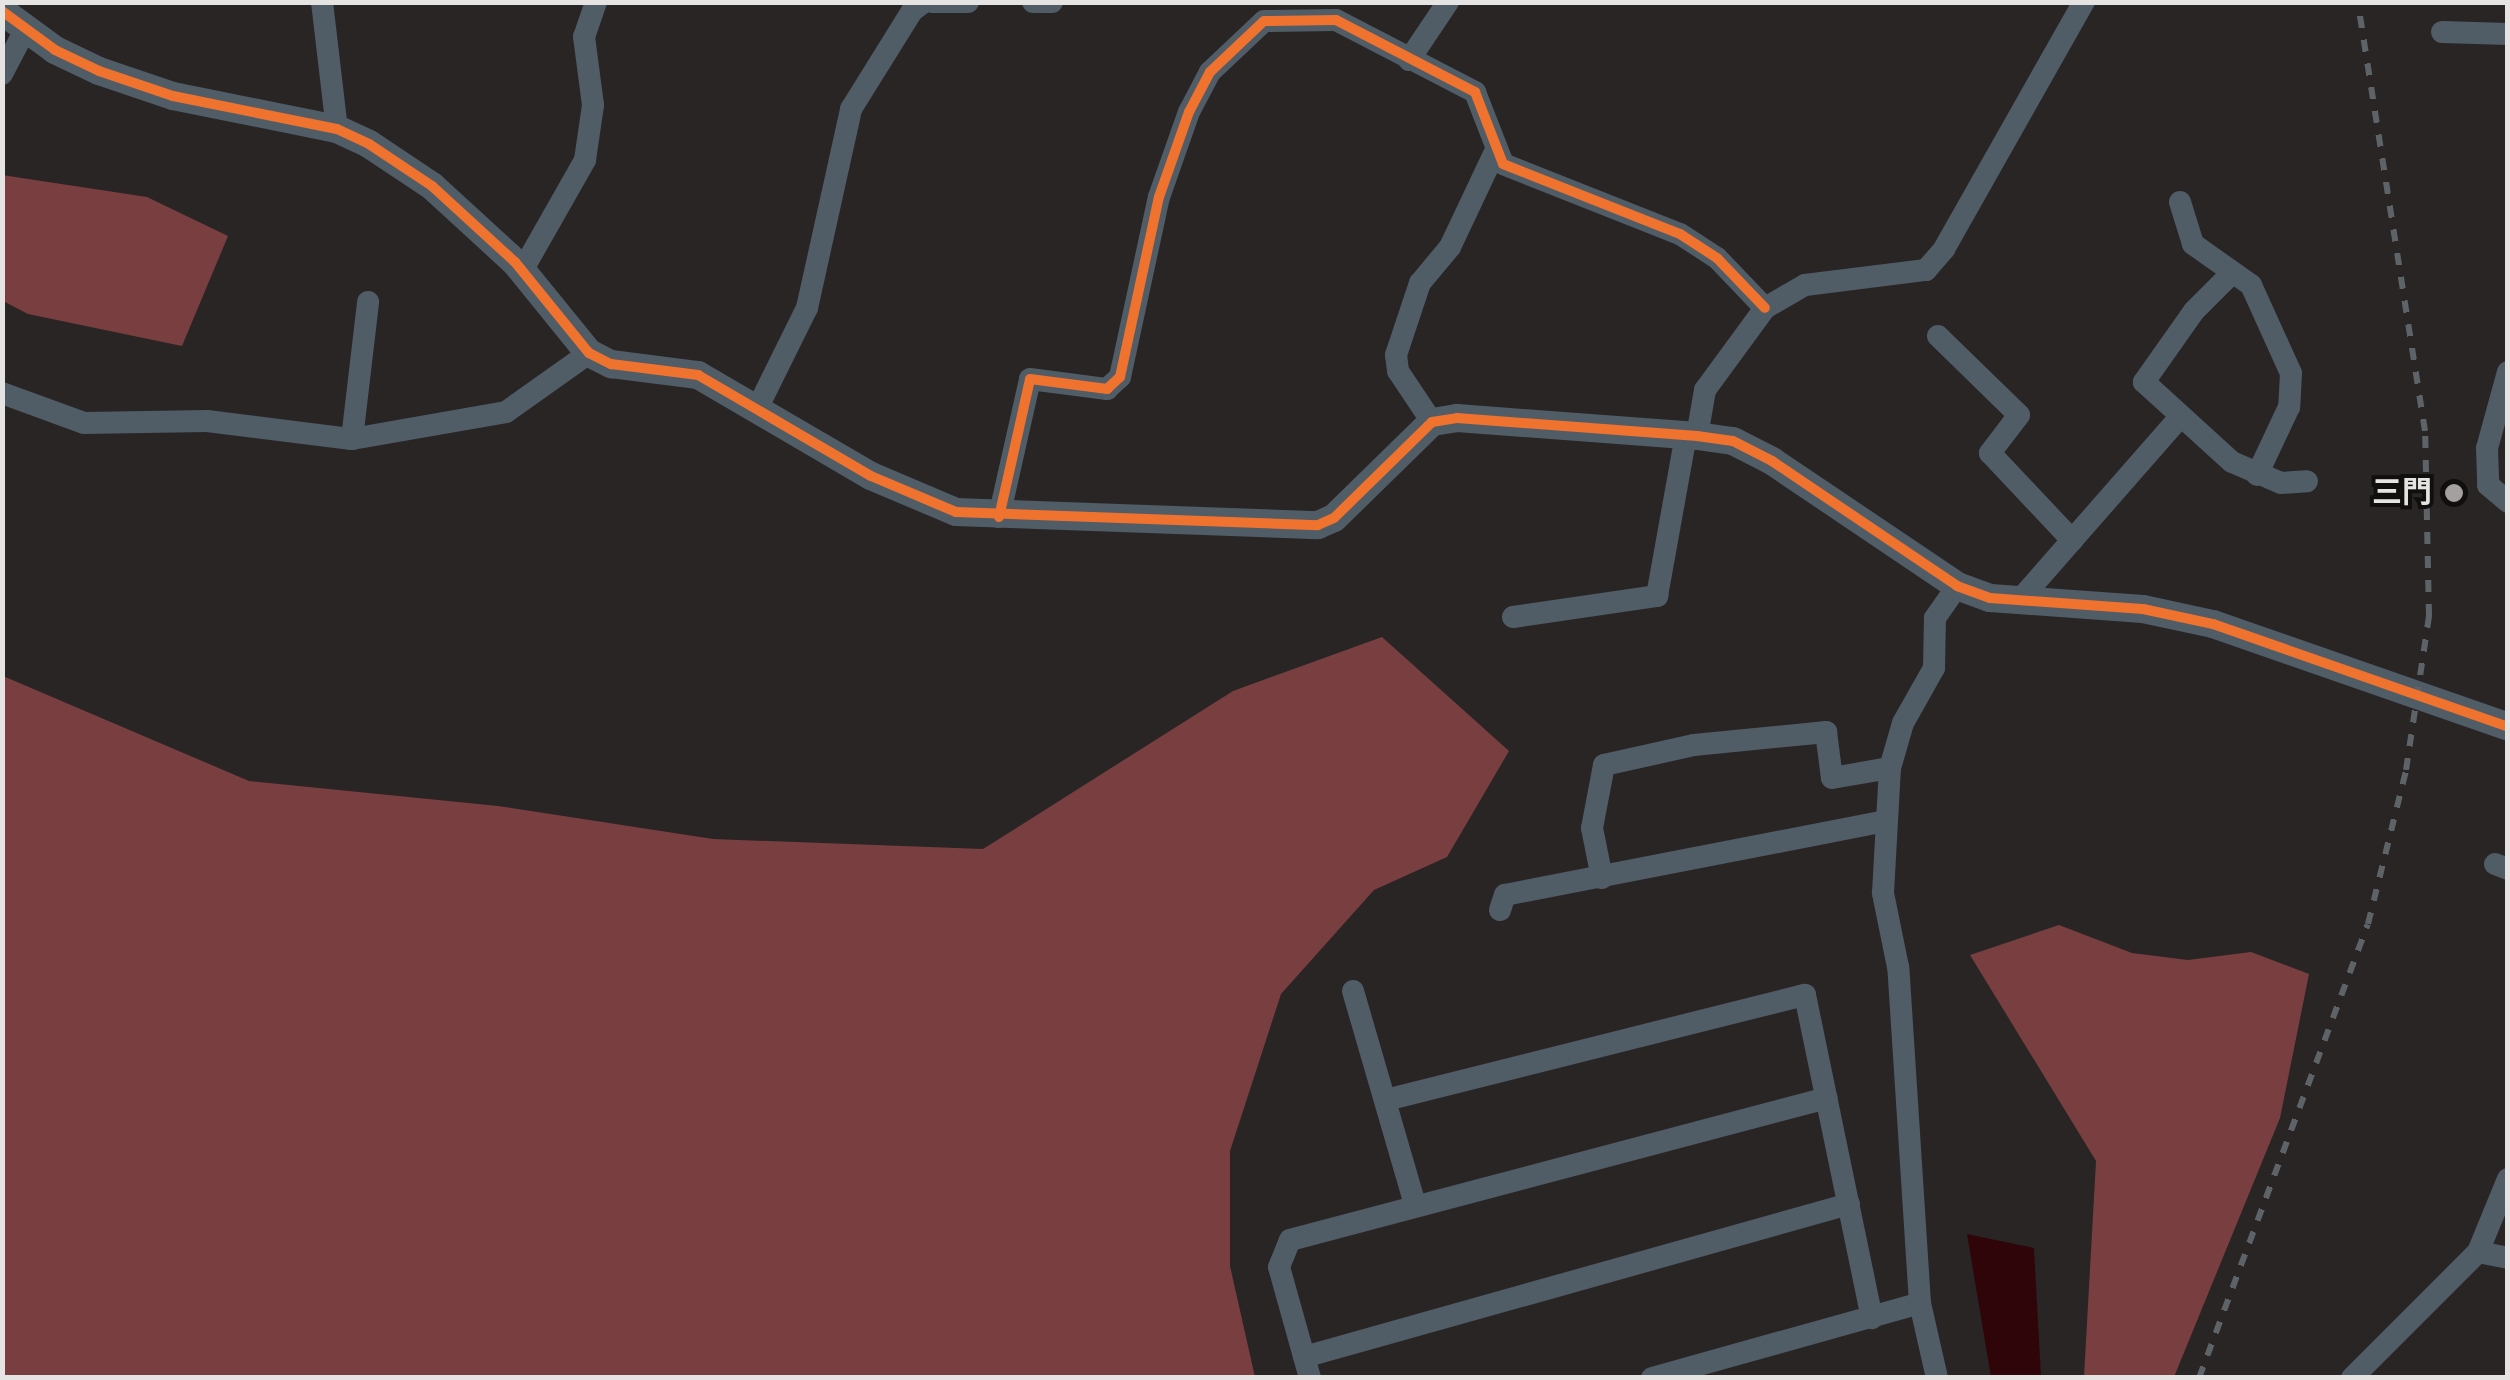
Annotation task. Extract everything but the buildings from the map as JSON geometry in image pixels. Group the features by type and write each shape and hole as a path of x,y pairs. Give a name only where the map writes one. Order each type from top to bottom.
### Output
{"street":[{"path":"322,2 337,128"},
{"path":"522,271 584,160 593,105 584,37 596,2"},
{"path":"758,407 806,308 851,109 912,11 924,2"},
{"path":"932,2 968,2"},
{"path":"1033,2 1052,2"},
{"path":"1409,60 1448,2"},
{"path":"1514,617 1656,596 1705,390 1765,308 1805,285 1926,270 1944,249 2084,2"},
{"path":"2,10 25,30 100,72 173,96 337,128 432,186 522,271 589,353 611,364 698,376 906,492 956,512 1000,517 1318,524 1334,518 1432,422 1457,418 1691,436 1733,442 1772,461 1956,586 2018,602 2143,609 2213,624 2508,727"},
{"path":"1000,517 1030,379 1106,389 1120,377 1159,196 1210,72 1264,21 1290,16 1336,20 1475,92 1494,154 1502,164 1680,234 1717,258 1765,308"},
{"path":"2,74 25,30"},
{"path":"2442,32 2508,34"},
{"path":"1432,422 1398,371 1396,355 1420,283 1450,247 1494,154"},
{"path":"2180,202 2193,244 2251,285 2291,373 2289,407 2257,476"},
{"path":"2231,274 2194,310 2144,382 2257,476 2307,481"},
{"path":"352,439 368,302"},
{"path":"1938,336 2019,415 1990,453 2072,540"},
{"path":"2,394 84,423 207,421 352,439 506,412 589,353"},
{"path":"2508,372 2487,448 2488,485 2508,502"},
{"path":"2018,602 2181,416"},
{"path":"1937,1378 1920,1304 1898,966 1883,893 1890,768 1903,723 1934,668 1935,618 1956,586"},
{"path":"1602,878 1592,828 1604,765 1694,745 1826,732 1832,778 1890,768"},
{"path":"1500,910 1505,896 1887,821"},
{"path":"1354,991 1414,1204"},
{"path":"1386,1100 1794,993 1805,995 1872,1318"},
{"path":"1827,1098 1414,1204 1290,1240 1279,1266 1307,1367 1849,1204"},
{"path":"2352,1378 2478,1252 2508,1179"},
{"path":"2478,1252 2508,1258"},
{"path":"1652,1378 1920,1304"}],"shaded area":[{"path":"2,175 147,197 228,236 182,346 28,314 3,301"},
{"path":"1382,637 1509,751 1447,857 1374,890 1281,994 1230,1151 1230,1266 1255,1377 3,1377 3,676 249,781 498,806 713,839 983,849 1233,691"},
{"path":"2059,925 2132,953 2188,960 2251,952 2309,974 2280,1118 2174,1377 2084,1377 2096,1161 1970,955"},
{"path":"1967,1234 2034,1248 2041,1377 1991,1377"}],"railway":[{"path":"2199,1378 2368,924 2406,770 2429,616 2425,431 2358,2"}],"cycle path":[{"path":"2,11 55,50 99,71 173,96 337,129 369,144 432,186 515,262 589,353 611,364 698,375 871,476 956,512 1318,525 1334,518 1432,422 1457,418 1697,436 1733,441 1772,461 1957,586 1990,598 2143,609 2213,624 2508,727"},
{"path":"999,517 1030,379 1107,389 1120,377 1159,197 1189,112 1210,72 1264,21 1336,20 1475,92 1503,164 1680,234 1717,258 1765,308"}],"place":[{"name":"三門","path":"2454,493"}]}
